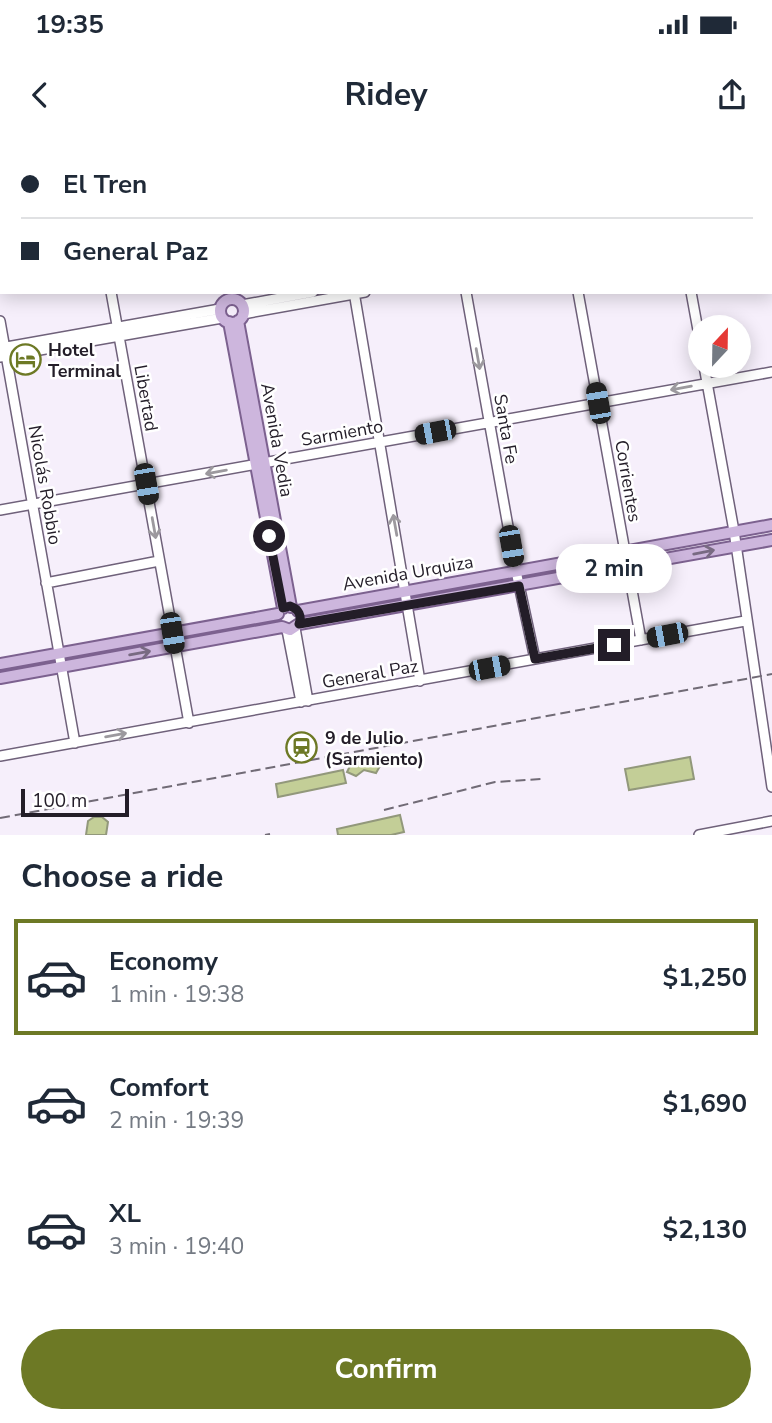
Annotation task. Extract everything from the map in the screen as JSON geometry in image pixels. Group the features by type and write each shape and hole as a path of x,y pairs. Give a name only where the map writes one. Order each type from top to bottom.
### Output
{"main road":[{"name":"Avenida Vedia","path":"231,307 287,610"},
{"name":"Avenida Urquiza","path":"0,664 287,610 406,592 772,525"},
{"name":"Avenida Urquiza","path":"0,678 772,540"},
{"path":"287,610 301,617 291,627 278,623 287,610"}],"street":[{"name":"Libertad","path":"111,294 189,723"},
{"path":"3,352 302,294"},
{"path":"231,307 345,294"},
{"path":"354,294 420,681"},
{"name":"Santa Fe","path":"466,294 516,571 535,659"},
{"name":"Corrientes","path":"578,294 641,640"},
{"path":"691,294 695,315"},
{"name":"Nicolás Robbio","path":"0,321 3,352 75,743"},
{"name":"Sarmiento","path":"0,510 772,372"},
{"path":"707,378 734,531 734,547 772,787"},
{"path":"46,583 159,561"},
{"name":"General Paz","path":"0,755 746,621"},
{"path":"291,627 305,701"},
{"path":"699,835 772,821"}],"building":[{"path":"690,757 694,779 629,790 625,769"},
{"path":"372,760 380,766 376,773 364,770 356,776 347,772 352,762 359,762 364,766"},
{"path":"343,770 346,783 278,797 276,784"},
{"path":"400,815 404,832 391,835 338,835 337,829"},
{"path":"94,817 102,817 108,822 106,835 86,835 88,821"}],"railway":[{"path":"0,818 772,674"},
{"path":"384,810 495,782 542,779"},
{"path":"265,835 270,834"}],"place":[{"name":"Hotel Terminal","path":"25,360"},
{"name":"9 de Julio (Sarmiento)","path":"302,748"}],"route":[{"path":"269,536 283,608 290,606 297,610 301,617 299,624 519,586 535,659 614,645"}]}
